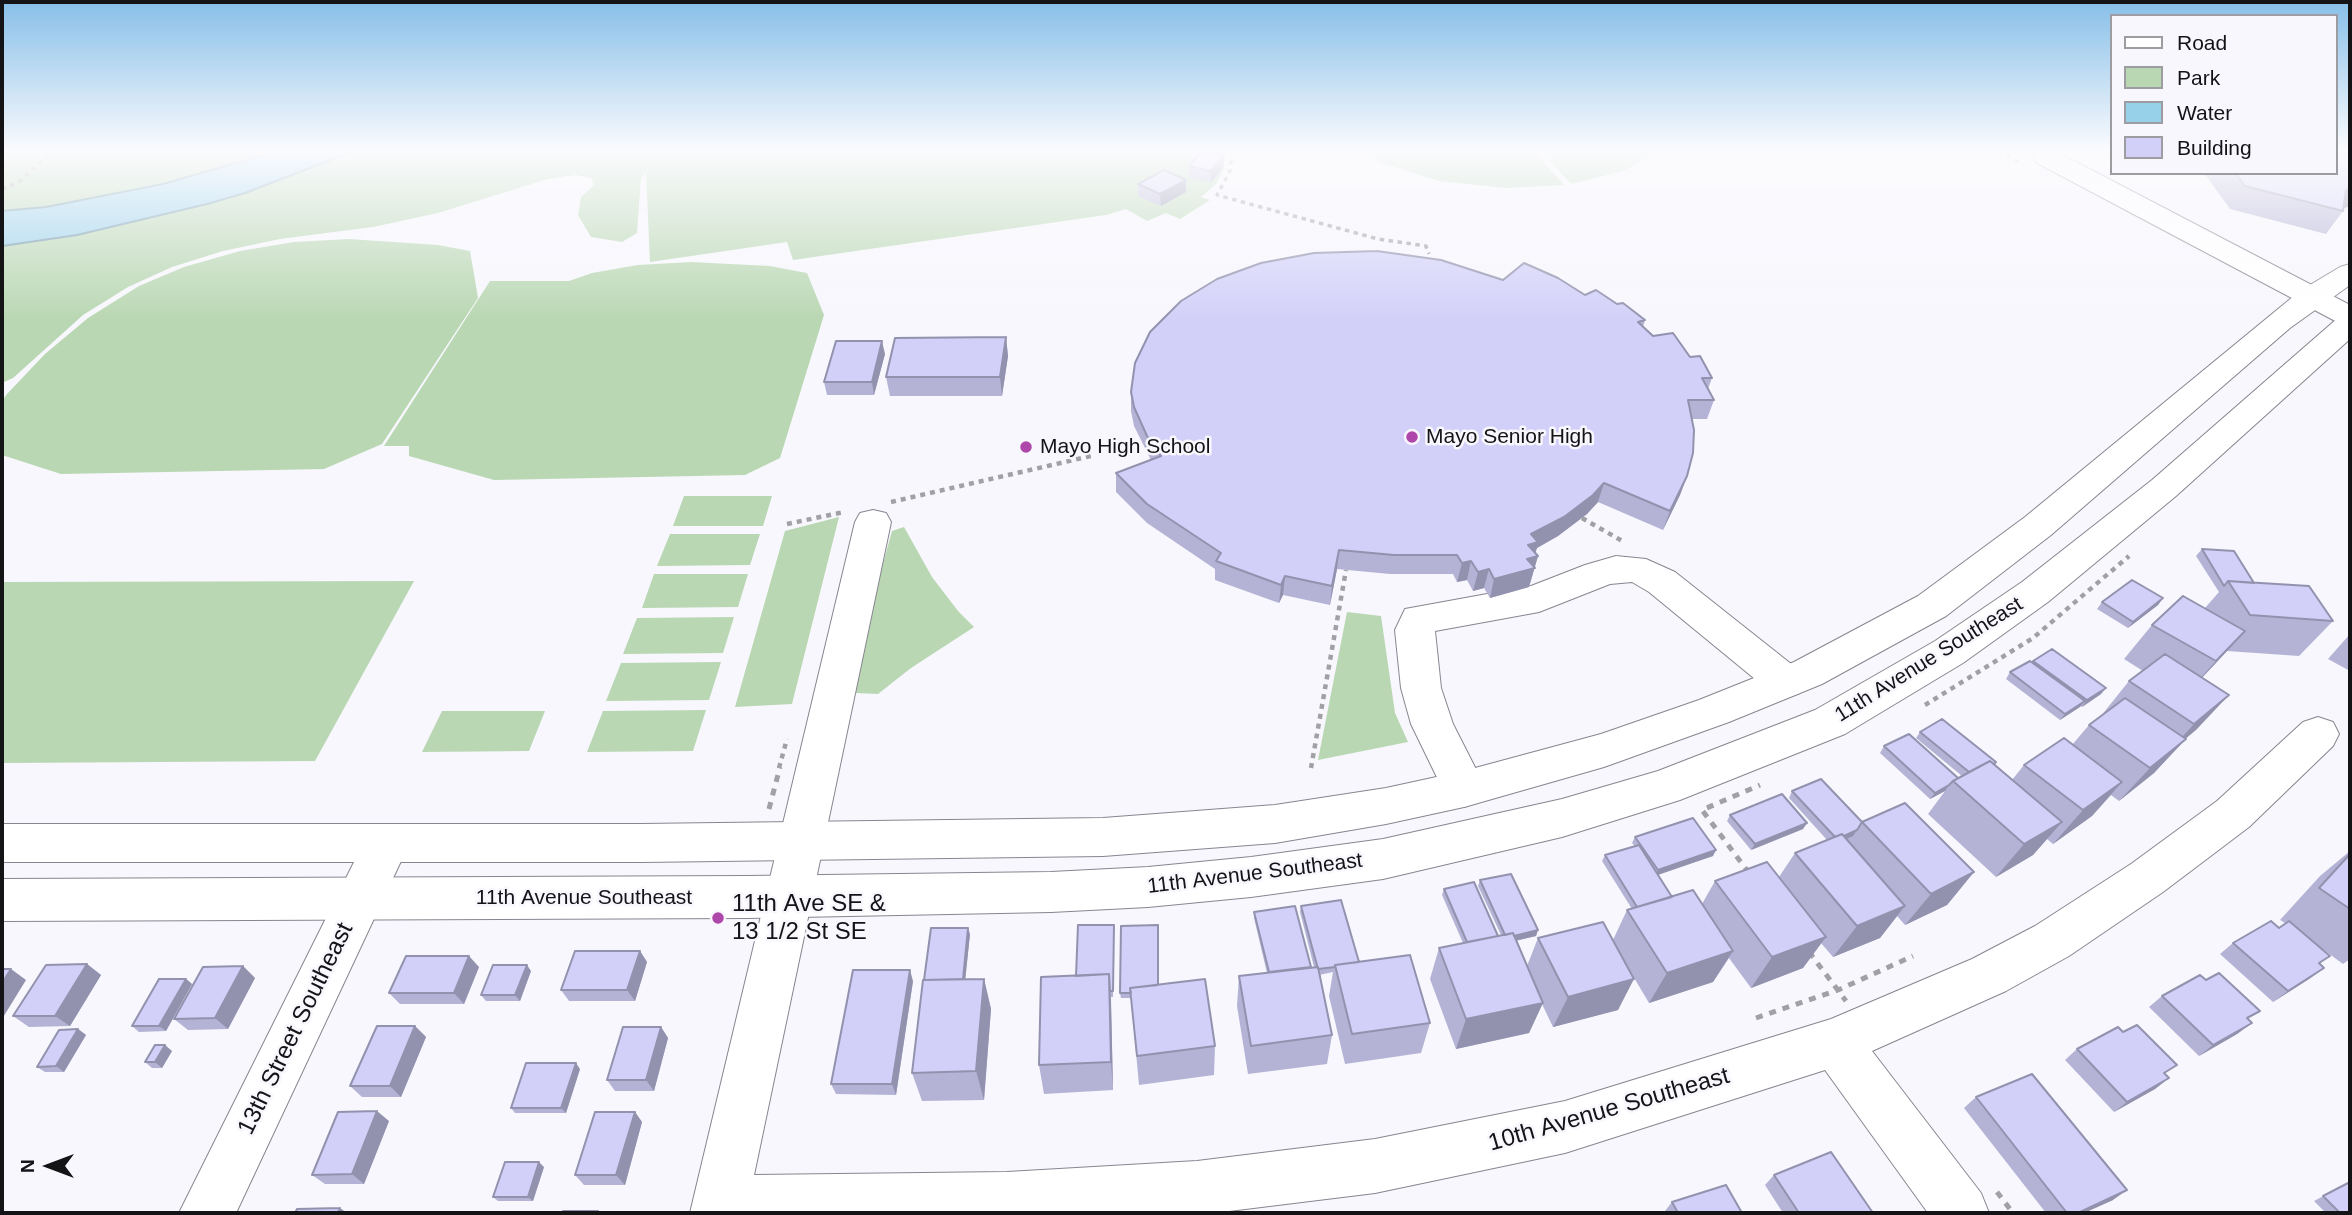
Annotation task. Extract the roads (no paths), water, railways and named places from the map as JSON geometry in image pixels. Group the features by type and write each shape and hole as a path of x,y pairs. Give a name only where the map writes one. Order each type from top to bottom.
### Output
{"main road":[{"path":"2142,208 2350,317"},
{"path":"2,843 386,844 1063,838 1201,831 1326,817 1464,789 1637,739 1786,682 1868,642 1932,606 1997,559 2218,372 2312,297 2350,273"},
{"name":"11th Avenue Southeast","path":"2,900 359,900 1051,892 1148,887 1251,877 1383,859 1562,818 1665,787 1830,722 1949,652 2035,593 2164,488 2350,323"},
{"path":"719,1208 803,840 870,512"},
{"path":"1464,789 1432,724 1421,688 1415,646 1415,630 1419,619 1518,603 1539,598 1598,573 1632,569 1646,572 1662,582 1786,682"},
{"name":"10th Avenue Southeast","path":"719,1208 1007,1199 1197,1188 1312,1175 1453,1151 1565,1128 1835,1042 1989,975 2052,941 2147,877 2232,814 2318,734"},
{"name":"13th Street Southeast","path":"207,1213 386,844"},
{"path":"1835,1042 1961,1213"}],"water":[{"path":"38,208 191,208 77,235 2,246 2,211"}],"place":[{"name":"Mayo Senior High","path":"1412,437"},
{"name":"Mayo High School","path":"1026,447"},
{"name":"11th Ave SE & 13 1/2 St SE","path":"718,918"}]}
